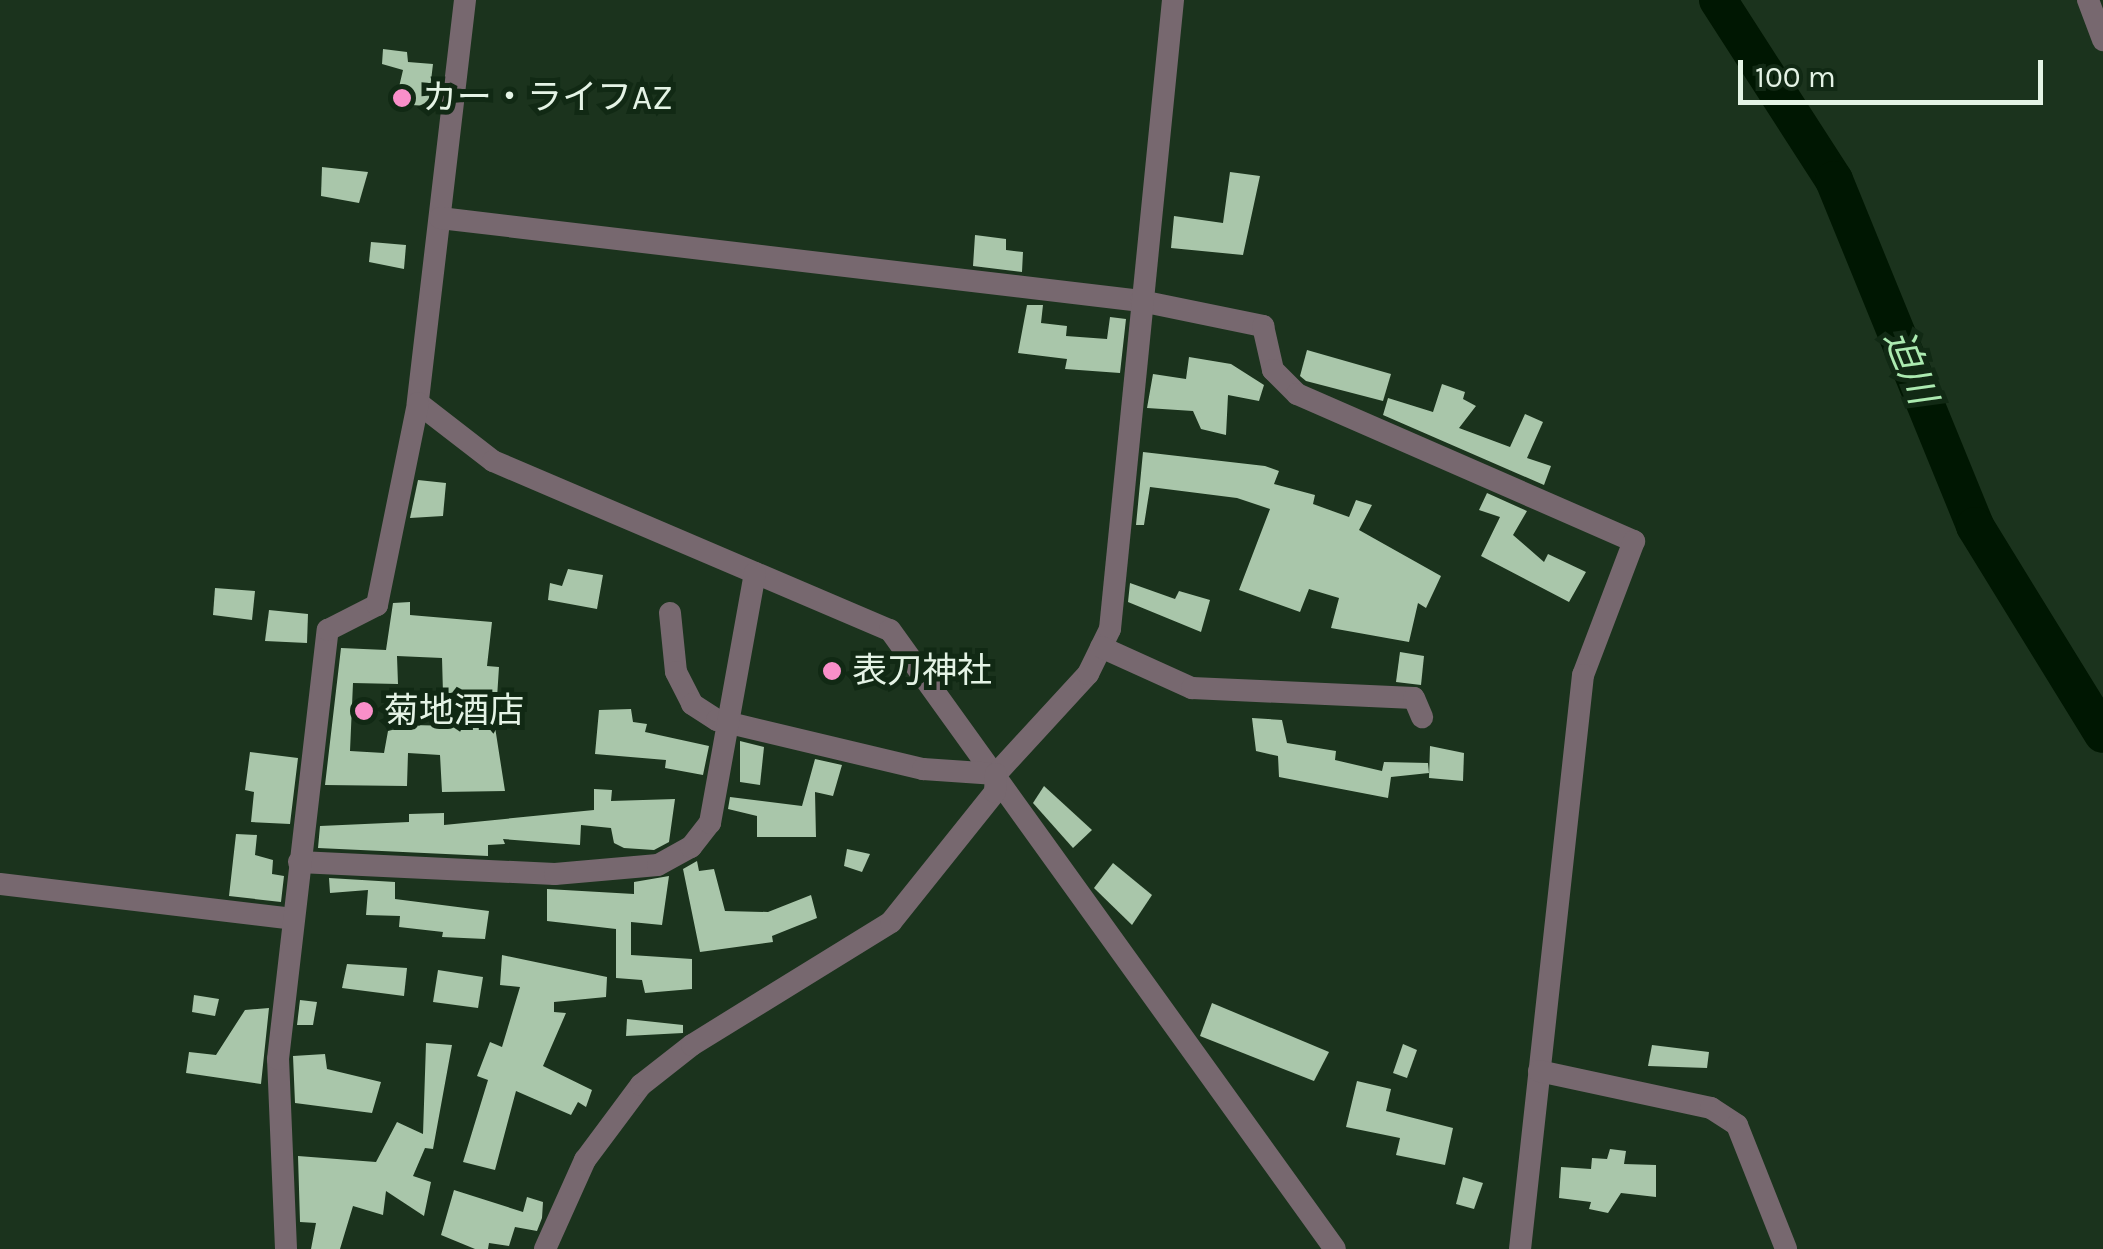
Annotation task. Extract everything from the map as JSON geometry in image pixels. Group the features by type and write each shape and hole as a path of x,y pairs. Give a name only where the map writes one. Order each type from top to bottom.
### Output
{"street":[{"path":"286,1249 278,1059 328,630 377,605 418,403 465,0"},
{"path":"545,1249 585,1160 641,1086 692,1044 891,922 995,792 996,774 1088,674 1110,628 1173,0"},
{"path":"2088,0 2103,40"},
{"path":"440,218 1141,301 1263,326 1274,370 1298,394 1634,541 1582,675 1520,1249"},
{"path":"418,403 492,461 890,630 1335,1249"},
{"path":"300,862 555,874 658,865 691,847 710,822 724,721 755,572"},
{"path":"670,612 676,672 692,704 724,721 923,768 996,774"},
{"path":"1101,647 1192,688 1414,698 1422,718"},
{"path":"0,884 293,919"},
{"path":"1539,1071 1711,1108 1737,1125 1786,1249"}],"building":[{"path":"383,49 407,52 408,62 433,64 428,106 395,104 403,70 382,64"},
{"path":"322,167 368,172 359,203 321,196"},
{"path":"1230,172 1260,176 1243,255 1171,248 1174,216 1223,223"},
{"path":"975,235 1006,239 1006,250 1023,252 1022,272 973,266"},
{"path":"371,242 406,245 404,269 369,262"},
{"path":"1027,305 1043,305 1041,323 1067,326 1066,336 1107,339 1110,317 1126,319 1120,373 1065,369 1067,359 1018,353"},
{"path":"1307,350 1391,374 1383,401 1306,381 1300,376"},
{"path":"1189,357 1231,364 1264,385 1259,401 1228,395 1226,435 1201,429 1193,411 1147,408 1153,374 1186,379"},
{"path":"1442,384 1465,392 1463,399 1476,406 1459,428 1510,447 1525,414 1543,422 1527,458 1551,466 1544,485 1383,415 1388,398 1433,412"},
{"path":"1143,452 1265,466 1279,471 1274,484 1315,495 1313,504 1349,517 1356,500 1372,505 1359,530 1441,576 1426,608 1418,603 1409,642 1331,628 1339,598 1309,589 1300,612 1239,590 1270,509 1237,498 1150,487 1144,525 1136,525"},
{"path":"418,480 446,483 443,516 410,518"},
{"path":"1487,493 1527,511 1513,535 1544,562 1548,554 1586,572 1569,602 1481,556 1500,517 1479,510"},
{"path":"568,569 603,575 597,609 548,600 550,583 562,586"},
{"path":"1130,583 1175,599 1179,591 1210,600 1201,632 1128,602"},
{"path":"215,588 255,591 252,620 213,615"},
{"path":"410,602 410,615 492,622 487,666 499,667 497,698 443,694 442,658 397,656 398,684 353,683 350,751 384,753 388,731 412,725 495,727 505,791 442,792 440,755 408,753 407,786 325,785 341,648 386,650 393,603"},
{"path":"269,610 308,614 307,643 265,641"},
{"path":"1400,652 1424,656 1421,685 1396,682"},
{"path":"631,709 633,722 647,724 645,732 709,746 703,775 665,768 666,760 595,754 599,710"},
{"path":"1252,718 1282,720 1287,743 1336,751 1335,760 1382,771 1384,762 1428,763 1429,773 1391,777 1388,798 1279,777 1278,756 1256,751"},
{"path":"740,741 764,747 760,785 740,782"},
{"path":"1430,746 1464,753 1463,781 1429,778"},
{"path":"250,752 298,758 290,824 251,822 254,792 245,790"},
{"path":"815,759 842,765 833,796 815,792 816,837 757,837 757,816 728,809 730,797 802,806"},
{"path":"1044,786 1092,830 1073,848 1033,803"},
{"path":"594,789 612,790 611,801 675,799 669,842 654,850 624,848 614,843 611,828 581,825 580,845 503,839 505,844 488,845 488,856 318,848 320,826 409,822 409,814 444,813 444,825 594,810"},
{"path":"236,834 257,835 255,855 273,860 272,874 284,876 281,902 229,896"},
{"path":"847,849 870,854 862,872 844,866"},
{"path":"697,861 699,871 714,869 725,911 768,912 811,895 817,918 772,936 773,942 700,952 683,869"},
{"path":"1113,863 1152,895 1132,925 1094,888"},
{"path":"669,876 662,925 631,922 631,955 692,959 692,989 645,993 642,980 616,978 616,929 547,921 547,889 634,894 634,882"},
{"path":"329,878 395,882 395,899 489,911 485,939 442,937 443,932 399,927 400,916 366,915 368,890 330,893"},
{"path":"502,955 607,977 606,997 554,1002 554,1012 566,1013 543,1066 592,1090 586,1107 578,1102 571,1115 516,1091 495,1170 463,1162 488,1080 477,1076 490,1042 502,1047 520,987 500,985"},
{"path":"347,964 407,968 404,996 342,988"},
{"path":"438,970 483,977 478,1008 433,1002"},
{"path":"194,995 219,999 215,1016 192,1012"},
{"path":"300,1000 317,1002 313,1025 297,1025"},
{"path":"1212,1003 1329,1052 1314,1081 1200,1036"},
{"path":"269,1008 261,1084 186,1073 189,1052 216,1055 245,1010"},
{"path":"627,1019 683,1025 683,1033 626,1036"},
{"path":"426,1043 452,1045 433,1149 425,1148 413,1176 431,1182 424,1216 386,1191 383,1215 353,1206 340,1249 311,1249 316,1223 300,1222 298,1156 376,1162 397,1122 423,1134"},
{"path":"1403,1044 1417,1050 1407,1078 1393,1073"},
{"path":"1652,1045 1709,1052 1707,1068 1648,1066"},
{"path":"325,1054 327,1069 381,1082 372,1113 295,1103 293,1056"},
{"path":"1357,1081 1391,1089 1386,1111 1453,1128 1445,1165 1396,1155 1400,1138 1346,1127"},
{"path":"1610,1149 1626,1151 1624,1164 1656,1165 1656,1197 1621,1193 1608,1213 1589,1209 1591,1202 1559,1198 1561,1167 1591,1169 1592,1158 1607,1159"},
{"path":"1463,1177 1483,1183 1474,1209 1456,1204"},
{"path":"454,1190 523,1212 527,1197 543,1202 537,1231 515,1227 509,1246 489,1243 488,1249 475,1249 441,1235"}],"waterway":[{"name":"迫川","path":"1718,0 1834,180 1975,526 2103,734"}],"place":[{"name":"カー・ライフAZ","path":"402,98"},
{"name":"表刀神社","path":"832,671"},
{"name":"菊地酒店","path":"364,711"}]}
